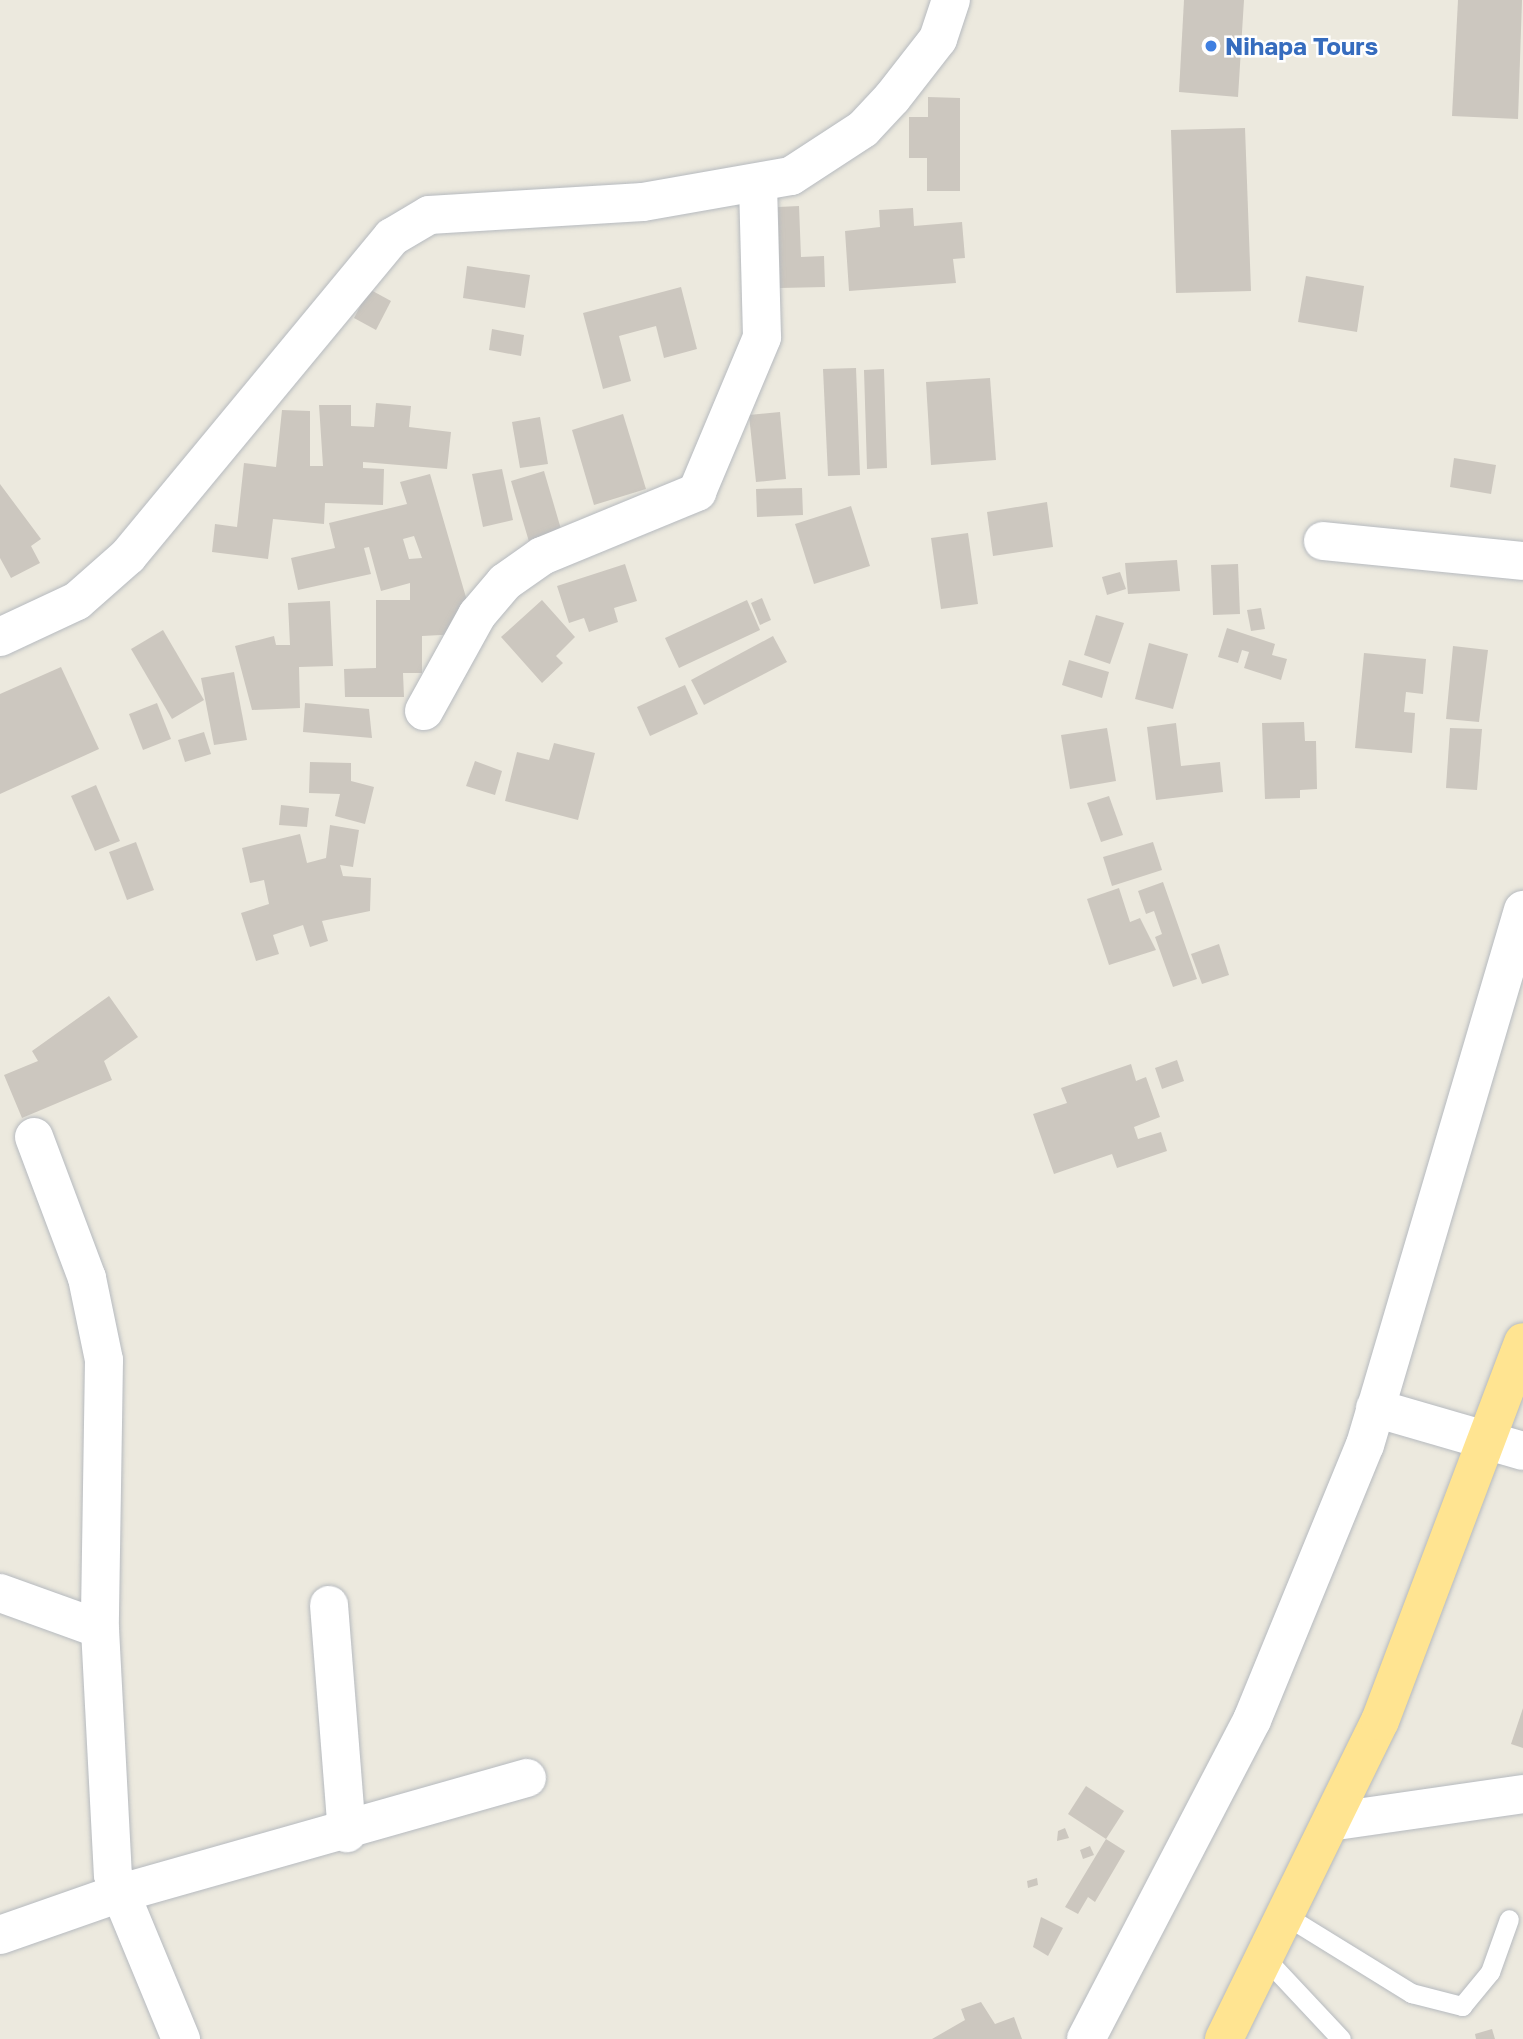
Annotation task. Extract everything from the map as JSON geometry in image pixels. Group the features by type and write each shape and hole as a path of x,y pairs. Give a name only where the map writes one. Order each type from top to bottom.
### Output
{"highway":[{"path":"1224,2039 1267,1960 1336,1821 1505,1448 1523,1342"}],"street":[{"path":"0,637 77,601 128,556 392,237 429,215 643,202 758,185 817,162 863,129 938,38 951,0"},
{"path":"424,710 477,615 505,582 542,556 698,492 762,337 758,185"},
{"path":"1323,541 1523,561"},
{"path":"1086,2039 1252,1720 1375,1408 1523,910"},
{"path":"34,1137 87,1278 104,1360 100,1629 117,1894 181,2039"},
{"path":"1375,1408 1505,1448"},
{"path":"0,1593 100,1629"},
{"path":"329,1605 347,1833"},
{"path":"0,1935 117,1894 347,1833 527,1778"},
{"path":"1336,1821 1523,1794"}],"lane":[{"path":"1288,1916 1411,1993 1462,2006 1490,1972 1509,1919"},
{"path":"1267,1960 1341,2039"}],"building":[{"name":"Nihapa Tours","path":"1184,0 1244,0 1238,97 1179,92"},
{"path":"1458,0 1522,0 1518,119 1452,116"},
{"path":"928,97 960,98 960,191 927,191 927,158 909,158 909,117 928,117"},
{"path":"1245,128 1251,291 1176,293 1171,130"},
{"path":"799,206 801,257 824,256 825,287 780,288 778,207"},
{"path":"913,208 914,226 962,222 965,258 953,259 956,283 849,291 845,231 880,227 879,210"},
{"path":"467,266 530,275 525,308 463,298"},
{"path":"1306,276 1364,286 1357,332 1298,322"},
{"path":"681,287 697,349 664,358 656,326 619,336 631,381 603,389 583,313"},
{"path":"369,289 391,301 376,330 354,318"},
{"path":"492,329 524,335 521,356 489,350"},
{"path":"856,368 860,475 828,476 823,369"},
{"path":"884,369 887,468 867,469 864,370"},
{"path":"990,378 996,460 931,465 926,382"},
{"path":"376,403 411,406 409,427 451,432 447,469 363,462 363,468 384,469 383,505 325,503 324,524 273,519 268,559 212,552 215,524 237,527 244,463 276,467 282,410 310,411 310,466 323,466 319,405 351,405 351,426 374,427"},
{"path":"780,412 786,479 756,482 749,415"},
{"path":"623,414 646,489 594,505 572,430"},
{"path":"540,417 548,464 520,468 512,422"},
{"path":"1454,458 1496,465 1491,494 1450,487"},
{"path":"502,469 513,520 483,527 472,474"},
{"path":"544,471 563,536 530,545 511,481"},
{"path":"430,474 470,611 460,634 422,636 422,673 403,673 404,697 345,697 344,669 376,668 376,600 410,600 410,583 381,591 369,547 364,548 371,574 298,590 291,558 335,548 329,523 407,504 400,482","holes":["414,536 422,558 409,559 403,539"]},
{"path":"0,484 41,539 31,546 40,563 11,578 0,558"},
{"path":"802,488 803,515 757,517 756,489"},
{"path":"1047,502 1053,547 993,556 987,512"},
{"path":"851,506 870,566 814,584 795,524"},
{"path":"968,533 978,604 941,609 931,538"},
{"path":"1177,560 1180,591 1128,594 1125,563"},
{"path":"625,564 637,601 614,608 618,622 589,632 584,618 569,623 557,586"},
{"path":"1238,564 1240,614 1213,615 1211,565"},
{"path":"1120,572 1126,589 1107,595 1102,577"},
{"path":"762,598 771,620 760,625 751,603"},
{"path":"542,600 575,637 556,656 563,663 542,683 501,637"},
{"path":"747,600 760,630 679,668 665,638"},
{"path":"330,601 333,666 299,667 300,708 252,710 235,646 274,636 276,645 290,645 288,603"},
{"path":"1261,608 1265,629 1251,631 1247,610"},
{"path":"1096,615 1124,623 1110,664 1084,655"},
{"path":"1227,628 1275,644 1272,655 1287,659 1281,680 1244,668 1249,652 1242,650 1238,663 1218,657"},
{"path":"163,630 204,700 172,719 131,649"},
{"path":"773,636 787,662 704,705 691,680"},
{"path":"1149,643 1188,654 1173,709 1135,699"},
{"path":"1453,646 1488,650 1479,722 1446,719"},
{"path":"1364,653 1426,659 1423,694 1406,692 1404,712 1415,713 1412,753 1355,748"},
{"path":"1069,660 1109,672 1102,698 1062,685"},
{"path":"61,667 99,749 0,794 0,694"},
{"path":"234,672 247,740 214,745 201,678"},
{"path":"685,685 698,714 650,736 637,707"},
{"path":"157,703 171,739 143,750 129,714"},
{"path":"305,703 369,709 372,738 303,732"},
{"path":"1304,722 1305,741 1316,741 1317,789 1300,790 1300,798 1265,799 1262,723"},
{"path":"1176,723 1181,766 1220,762 1223,792 1156,800 1147,727"},
{"path":"1107,728 1116,781 1070,789 1061,735"},
{"path":"1450,728 1482,729 1477,790 1446,788"},
{"path":"204,732 211,754 185,762 178,740"},
{"path":"554,743 595,753 578,820 505,801 517,752 549,760"},
{"path":"475,761 502,771 495,795 466,786"},
{"path":"310,762 351,763 351,781 374,787 365,824 335,816 340,794 309,793"},
{"path":"96,785 120,841 95,851 71,796"},
{"path":"1109,796 1123,835 1101,842 1087,803"},
{"path":"281,805 309,808 307,827 279,825"},
{"path":"330,825 359,830 353,867 340,865 343,876 371,878 370,911 322,921 328,941 310,947 303,925 273,935 279,954 256,961 241,913 269,904 264,880 250,883 242,848 300,834 307,863 326,858"},
{"path":"136,842 154,890 127,900 109,852"},
{"path":"1153,842 1162,870 1112,886 1103,857"},
{"path":"1163,882 1197,979 1173,987 1155,937 1162,934 1154,911 1146,914 1138,891"},
{"path":"1119,888 1130,922 1140,918 1156,950 1109,965 1087,899"},
{"path":"1219,944 1229,975 1202,984 1191,954"},
{"path":"109,996 138,1037 104,1061 112,1080 22,1118 4,1075 38,1061 32,1051"},
{"path":"1177,1060 1184,1081 1162,1089 1155,1068"},
{"path":"1131,1064 1136,1081 1146,1077 1160,1117 1134,1127 1138,1139 1161,1132 1167,1151 1117,1168 1112,1154 1054,1174 1033,1114 1067,1103 1061,1088"},
{"path":"1523,1708 1523,1748 1511,1744"},
{"path":"1086,1786 1124,1811 1106,1839 1068,1814"},
{"path":"1065,1828 1069,1838 1057,1841 1058,1831"},
{"path":"1106,1839 1125,1851 1095,1902 1088,1897 1078,1914 1065,1907"},
{"path":"1090,1846 1094,1855 1083,1859 1080,1850"},
{"path":"1037,1878 1038,1885 1028,1888 1027,1881"},
{"path":"1041,1917 1063,1928 1048,1956 1033,1947"},
{"path":"981,2002 995,2024 1014,2017 1022,2039 932,2039 965,2020 961,2009"},
{"path":"1492,2029 1495,2039 1476,2039 1475,2034"}],"place":[{"name":"Nihapa Tours","path":"1211,46"}]}
